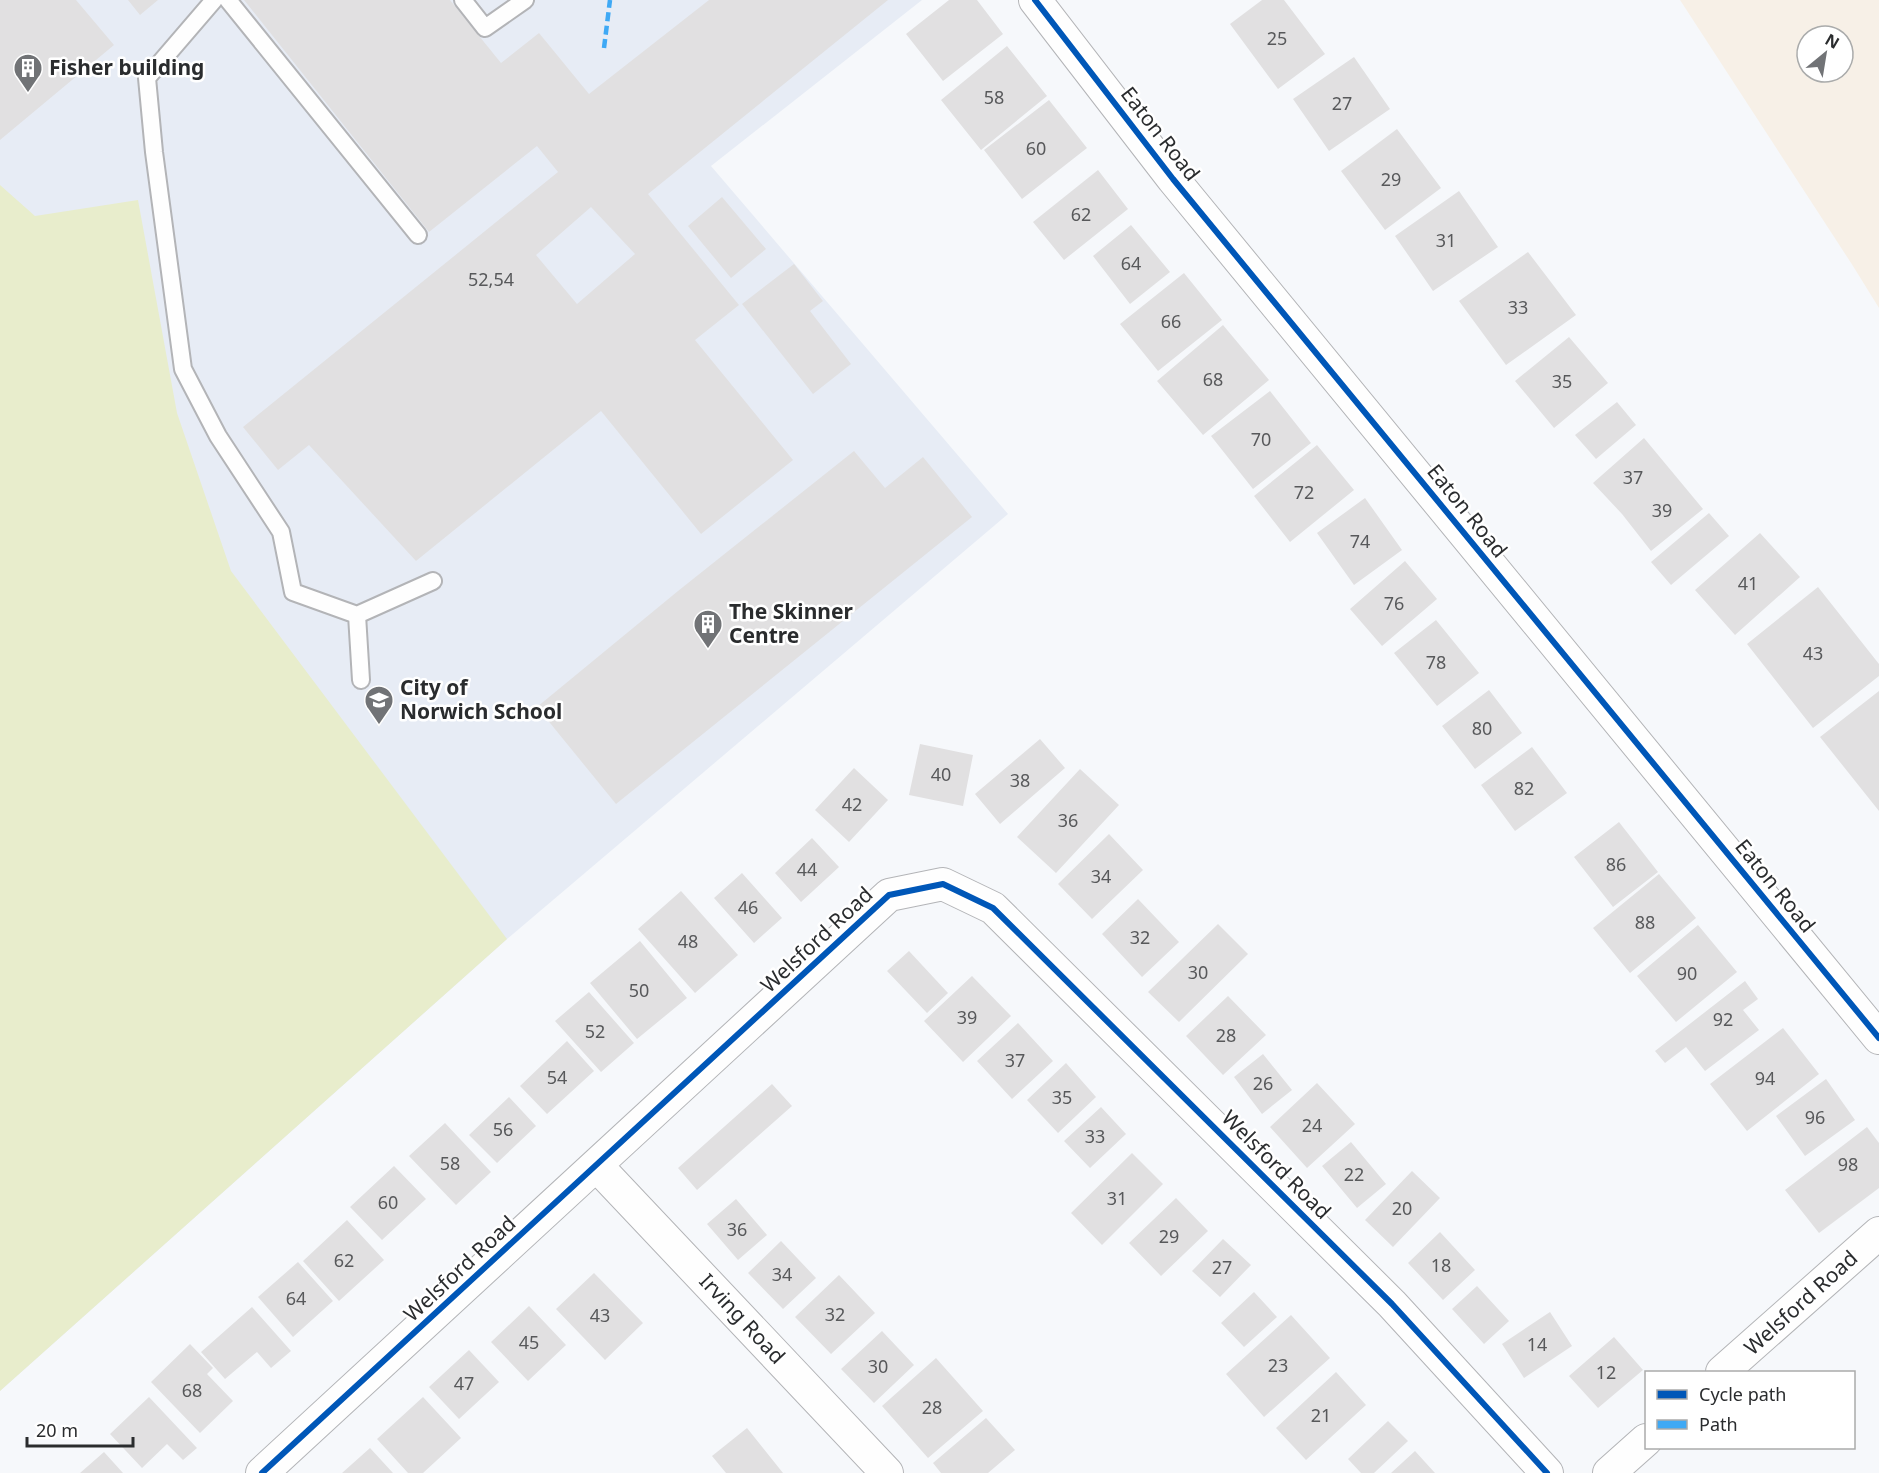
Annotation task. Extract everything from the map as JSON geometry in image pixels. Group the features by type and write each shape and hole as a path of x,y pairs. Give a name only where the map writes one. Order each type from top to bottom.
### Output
{"street":[{"name":"Eaton Road","path":"1035,0 1180,188 1879,1038"},
{"name":"Welsford Road","path":"262,1473 889,895 944,885 993,908 1392,1304 1547,1473"},
{"name":"Irving Road","path":"597,1166 887,1473"},
{"name":"Welsford Road","path":"1723,1371 1879,1233"},
{"path":"1609,1473 1645,1442"}],"lane":[{"path":"213,0 147,78 154,152 183,369 218,436 281,532 293,592 357,615 433,582"},
{"path":"228,0 418,235"},
{"path":"463,0 485,28 525,0"},
{"path":"357,615 361,680"}],"shaded area":[{"name":"City of Norwich School","path":"0,0 922,0 711,166 1008,514 507,939 0,1391"},
{"path":"1680,0 1879,0 1879,308 1853,266"}],"green space":[{"path":"0,185 35,216 138,200 177,413 231,571 507,939 0,1391"}],"building":[{"name":"Fisher building","path":"0,0 76,0 114,45 0,140"},
{"path":"128,0 158,0 140,15"},
{"path":"244,0 450,0 501,63 539,33 589,94 709,0 888,0 648,194 739,305 695,340 793,460 701,534 601,411 416,561 309,445 278,470 243,427 558,172 537,146 429,232","holes":["591,207 635,254 577,304 536,255"]},
{"path":"949,0 977,0 1003,34 943,81 906,34"},
{"path":"1262,0 1284,0 1325,54 1278,89 1230,24"},
{"path":"1007,46 1047,96 981,150 941,100"},
{"path":"1354,57 1390,109 1329,151 1293,99"},
{"path":"1049,100 1087,148 1022,199 984,150"},
{"path":"1397,129 1441,188 1385,230 1341,171"},
{"path":"1098,170 1128,209 1064,260 1033,222"},
{"path":"1459,191 1498,247 1433,291 1395,236"},
{"path":"722,197 766,249 731,278 688,226"},
{"path":"1131,225 1170,272 1130,304 1093,256"},
{"path":"1528,252 1576,315 1506,365 1459,301"},
{"path":"794,264 823,301 810,311 851,364 813,394 742,304"},
{"path":"1184,273 1222,320 1158,371 1120,324"},
{"path":"1223,325 1269,380 1203,435 1157,381"},
{"path":"1569,337 1608,383 1554,428 1515,381"},
{"path":"1270,391 1311,443 1253,489 1211,436"},
{"path":"1617,402 1636,425 1596,459 1575,435"},
{"path":"1644,438 1703,509 1651,551 1622,514 1593,483"},
{"path":"1317,445 1354,490 1290,542 1254,496"},
{"name":"The Skinner Centre","path":"854,451 885,488 923,457 972,517 616,804 537,707"},
{"path":"1365,498 1402,550 1354,585 1317,533"},
{"path":"1709,513 1729,536 1671,585 1651,562"},
{"path":"1760,533 1800,577 1735,635 1695,590"},
{"path":"1405,561 1437,599 1382,646 1350,609"},
{"path":"1818,587 1879,664 1879,676 1813,728 1747,644"},
{"path":"1436,620 1479,673 1437,706 1394,653"},
{"path":"1489,690 1522,733 1475,769 1442,726"},
{"path":"1879,691 1879,811 1820,737"},
{"path":"1040,739 1065,768 1000,824 975,794"},
{"path":"920,744 973,755 963,806 909,795"},
{"path":"1532,747 1567,793 1515,831 1481,785"},
{"path":"854,768 888,800 849,842 815,810"},
{"path":"1080,769 1119,805 1056,873 1017,837"},
{"path":"1619,822 1658,872 1613,907 1574,857"},
{"path":"1109,834 1143,870 1092,919 1058,884"},
{"path":"812,838 839,867 801,902 775,873"},
{"path":"742,873 782,918 754,943 714,898"},
{"path":"1659,874 1696,918 1630,973 1593,928"},
{"path":"681,891 738,955 695,993 638,929"},
{"path":"1138,899 1179,942 1142,977 1102,934"},
{"path":"1218,924 1248,954 1179,1022 1148,992"},
{"path":"1698,925 1737,972 1676,1022 1637,976"},
{"path":"640,941 687,998 637,1039 590,983"},
{"path":"909,951 948,993 927,1013 887,971"},
{"path":"972,976 1011,1016 963,1062 924,1021"},
{"path":"1745,981 1758,999 1743,1010 1759,1030 1705,1071 1686,1047 1665,1063 1655,1051"},
{"path":"589,992 634,1043 601,1072 555,1021"},
{"path":"1228,996 1266,1035 1223,1075 1186,1036"},
{"path":"1018,1023 1053,1061 1012,1099 977,1061"},
{"path":"1783,1028 1819,1074 1747,1131 1710,1084"},
{"path":"567,1041 594,1071 547,1114 520,1086"},
{"path":"1263,1054 1292,1090 1262,1114 1234,1077"},
{"path":"1066,1063 1096,1097 1058,1133 1027,1100"},
{"path":"1826,1079 1855,1120 1805,1156 1776,1116"},
{"path":"1317,1083 1355,1124 1307,1168 1270,1127"},
{"path":"772,1084 792,1106 697,1190 678,1168"},
{"path":"509,1097 536,1126 497,1163 469,1135"},
{"path":"1101,1107 1126,1134 1090,1168 1064,1141"},
{"path":"445,1123 491,1172 456,1205 409,1156"},
{"path":"1867,1127 1879,1143 1879,1188 1819,1233 1785,1190"},
{"path":"1351,1142 1386,1184 1357,1208 1322,1166"},
{"path":"1132,1153 1163,1184 1102,1245 1071,1213"},
{"path":"394,1166 426,1199 382,1240 350,1207"},
{"path":"1412,1171 1440,1198 1393,1247 1365,1220"},
{"path":"1176,1198 1208,1231 1161,1276 1129,1243"},
{"path":"736,1199 767,1235 738,1260 707,1224"},
{"path":"347,1220 384,1260 339,1301 303,1261"},
{"path":"1440,1232 1475,1270 1443,1300 1408,1263"},
{"path":"1223,1239 1251,1265 1220,1297 1192,1271"},
{"path":"781,1241 816,1278 783,1309 748,1273"},
{"path":"298,1262 333,1301 293,1337 258,1297"},
{"path":"594,1273 643,1323 605,1360 556,1309"},
{"path":"839,1275 875,1313 831,1354 795,1317"},
{"path":"1477,1286 1509,1321 1484,1344 1452,1309"},
{"path":"1254,1292 1277,1317 1244,1347 1221,1323"},
{"path":"529,1306 566,1345 528,1381 491,1342"},
{"path":"252,1307 291,1351 271,1368 257,1352 225,1379 201,1352"},
{"path":"1550,1312 1572,1346 1524,1378 1502,1344"},
{"path":"1291,1315 1330,1358 1264,1417 1226,1374"},
{"path":"882,1331 914,1365 874,1403 841,1369"},
{"path":"1614,1337 1643,1370 1598,1408 1569,1376"},
{"path":"190,1344 213,1368 207,1374 233,1401 200,1433 151,1382"},
{"path":"469,1350 499,1382 459,1419 429,1387"},
{"path":"936,1358 983,1411 928,1458 882,1406"},
{"path":"1336,1372 1366,1405 1306,1460 1276,1428"},
{"path":"149,1397 197,1448 183,1460 167,1444 142,1468 110,1434"},
{"path":"423,1397 461,1438 423,1473 408,1473 377,1439"},
{"path":"986,1418 1015,1450 988,1473 941,1473 933,1463"},
{"path":"1388,1421 1408,1441 1374,1473 1361,1473 1348,1459"},
{"path":"747,1428 783,1473 726,1473 712,1456"},
{"path":"370,1448 393,1473 342,1473"},
{"path":"1415,1451 1435,1473 1391,1473"},
{"path":"104,1452 123,1473 80,1473"}],"marked path":[{"path":"604,48 610,0"}],"cycle path":[{"path":"1035,0 1173,179 1879,1038"},
{"path":"262,1473 889,895 943,884 993,908 1392,1304 1547,1473"}],"place":[{"name":"Fisher building","path":"28,94"},
{"name":"The Skinner Centre","path":"708,650"},
{"name":"City of Norwich School","path":"379,726"}]}
